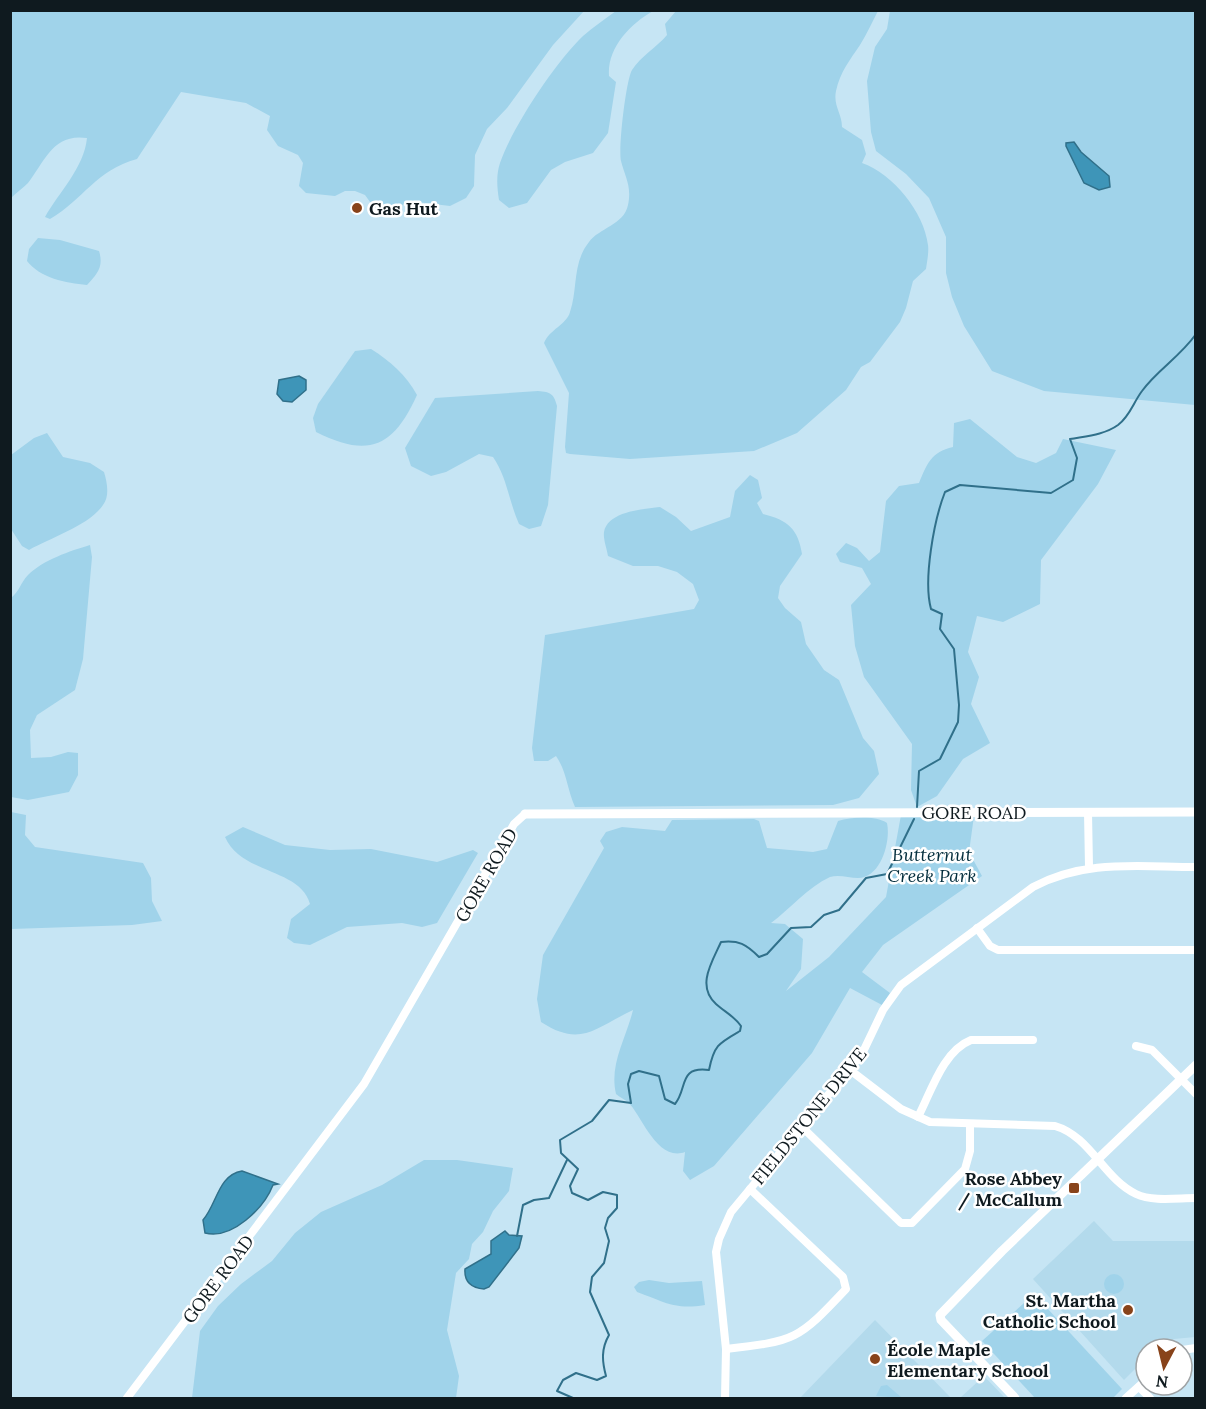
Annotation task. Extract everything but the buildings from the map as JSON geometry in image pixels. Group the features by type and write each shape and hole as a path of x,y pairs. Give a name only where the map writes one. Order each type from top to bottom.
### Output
{"street":[{"path":"1089,812 1089,867"},
{"name":"GORE ROAD","path":"127,1398 364,1084 514,824 525,814 1196,812"},
{"name":"FIELDSTONE DRIVE","path":"725,1398 726,1348 716,1252 723,1226 750,1189 862,1054 886,1004 901,985 1041,882 1069,870 1089,867 1196,867"},
{"path":"977,928 990,946 998,950 1196,950"},
{"path":"918,1117 956,1048 971,1040 1033,1040"},
{"path":"1136,1046 1152,1050 1196,1094"},
{"path":"1015,1398 941,1320 940,1315 1196,1065"},
{"path":"850,1070 901,1109 918,1117 942,1124 1055,1126 1072,1133 1136,1194 1152,1198 1196,1198"},
{"path":"802,1127 902,1223 907,1225 912,1223 964,1169 970,1151 970,1125"},
{"path":"726,1348 792,1338 809,1328 846,1289 843,1277 750,1189"}],"shaded area":[{"path":"1074,142 1081,152 1109,176 1110,187 1099,190 1084,183 1066,146 1066,143"},
{"path":"299,376 306,380 306,390 292,402 283,401 277,394 279,380"},
{"path":"242,1171 278,1184 273,1185 255,1212 236,1227 226,1232 205,1233 203,1220 223,1184 228,1178"},
{"name":"St. Martha Catholic School","path":"1094,1221 1113,1241 1195,1241 1195,1337 1134,1337 1134,1370 1124,1380 1033,1279"},
{"path":"505,1231 509,1235 522,1236 519,1248 489,1287 484,1289 472,1286 467,1281 465,1269 491,1254 491,1241"},
{"name":"École Maple Elementary School","path":"875,1320 951,1398 800,1398"},
{"name":"École Maple Elementary School","path":"984,1376 1005,1398 960,1398"}],"green space":[{"path":"11,10 584,11 553,45 507,108 487,129 475,155 474,186 466,198 450,206 409,201 392,211 378,213 365,195 355,191 345,191 335,196 306,193 299,186 303,163 298,155 278,146 267,130 270,116 246,103 181,92 137,159 111,170 50,219 45,217 76,170 87,138 75,138 58,144 51,150 28,183 11,198"},
{"path":"616,11 653,11 628,30 612,56 609,76 616,82 608,133 593,153 565,162 551,170 527,203 509,208 499,200 497,177 500,163 515,131 560,62 587,33"},
{"path":"676,11 878,11 863,41 843,72 836,91 836,101 842,127 862,140 866,154 862,163 885,176 914,207 928,245 926,269 913,281 900,322 870,362 861,367 846,390 797,433 754,451 630,459 570,454 566,453 565,447 569,393 544,343 546,338 568,316 580,259 589,242 617,222 626,212 628,182 620,154 625,100 630,76 640,60 667,35 665,24"},
{"path":"890,11 1195,11 1195,405 1044,391 992,371 964,326 952,297 946,273 946,237 929,198 906,174 876,151 871,132 867,81 875,47 887,29"},
{"path":"38,238 60,240 99,251 101,262 97,274 87,285 62,281 39,272 27,261 29,249"},
{"path":"371,349 397,369 417,395 408,413 388,437 364,446 350,445 316,432 313,418 318,404 355,351"},
{"path":"538,391 551,394 557,406 548,505 541,526 529,529 519,524 502,473 493,457 479,454 446,472 431,476 411,466 405,448 435,398"},
{"path":"970,419 1017,457 1036,463 1056,453 1063,439 1116,450 1098,484 1041,560 1040,604 1003,622 977,616 968,652 979,677 971,704 990,743 963,759 937,796 917,807 911,790 912,744 864,677 855,646 851,605 871,584 862,568 840,562 836,554 846,543 857,548 869,561 880,552 886,501 899,486 919,483 931,460 940,452 953,447 954,423"},
{"path":"47,433 63,457 90,463 104,472 107,493 103,505 89,519 29,550 22,546 11,529 11,455 34,438"},
{"path":"750,475 758,480 762,498 757,503 763,514 779,519 790,527 800,545 802,554 780,586 778,598 785,608 801,622 806,644 824,670 839,680 863,738 874,751 879,774 859,798 833,805 575,807 556,756 548,761 534,761 532,748 545,635 694,609 699,600 693,584 677,572 658,566 633,566 608,556 604,532 607,525 619,515 660,507 676,517 691,531 730,517 735,491"},
{"path":"90,545 92,557 83,659 75,690 37,715 30,730 31,758 51,757 68,752 78,753 78,775 69,792 28,800 11,797 11,598 28,575 41,565"},
{"path":"11,812 26,815 25,835 35,847 143,863 151,878 152,901 162,921 132,925 11,929"},
{"name":"Butternut Creek Park","path":"901,815 974,816 969,852 982,876 883,945 862,972 890,993 882,1005 850,988 812,1053 714,1166 690,1180 683,1171 685,1152 675,1153 658,1144 628,1102 616,1094 614,1083 616,1062 633,1010 598,1029 578,1034 567,1034 541,1022 537,999 543,955 604,848 600,841 606,832 622,827 665,831 672,820 754,819 759,821 767,848 813,852 827,849 838,821 863,818 882,820 887,823 886,848 873,872 858,878 833,876 822,881 771,923 785,924 803,939 801,969 786,991 829,957 886,897"},
{"path":"243,827 285,845 330,850 371,849 437,862 473,850 478,853 437,923 422,927 402,923 347,927 310,945 294,943 287,938 291,919 310,904 304,892 295,884 244,858 233,849 225,837"},
{"path":"424,1160 457,1160 513,1168 509,1191 493,1211 483,1232 472,1244 469,1259 456,1273 447,1330 459,1376 456,1398 192,1398 200,1331 218,1306 241,1284 272,1261 295,1233 321,1212 382,1185"},
{"path":"1114,1274 1121,1277 1124,1284 1121,1291 1114,1294 1107,1291 1104,1284 1107,1277"},
{"path":"649,1280 669,1283 702,1281 705,1305 677,1306 637,1292 634,1287 639,1282"},
{"path":"1034,1294 1122,1389 1113,1398 1035,1398 982,1341"},
{"path":"887,1385 901,1398 876,1396 881,1386"}],"waterway":[{"path":"917,807 919,771 940,759 958,722 959,705 954,649 940,629 942,614 931,609 928,582 937,518 945,492 960,485 1051,493 1073,480 1077,458 1070,439 1101,433 1118,425 1126,418 1148,383 1183,350 1196,334"},
{"path":"573,1398 557,1391 563,1380 576,1373 597,1380 606,1376 603,1355 609,1335 590,1292 592,1277 604,1263 609,1241 605,1228 608,1218 617,1208 617,1195 603,1192 588,1200 572,1193 570,1186 578,1169 561,1153 560,1140 592,1121 609,1100 631,1103 628,1084 631,1074 639,1071 659,1076 665,1099 675,1104 688,1075 692,1071 709,1070 715,1050 740,1031 741,1026 716,1004 707,990 706,982 710,966 721,942 742,944 759,957 767,954 791,928 811,927 824,915 839,910 866,878 887,874 914,819"},
{"path":"517,1236 523,1205 534,1200 549,1198 567,1160"}],"place":[{"name":"Gas Hut","path":"357,208"},
{"name":"Rose Abbey / McCallum","path":"1074,1188"},
{"name":"St. Martha Catholic School","path":"1128,1310"},
{"name":"École Maple Elementary School","path":"875,1359"}]}
